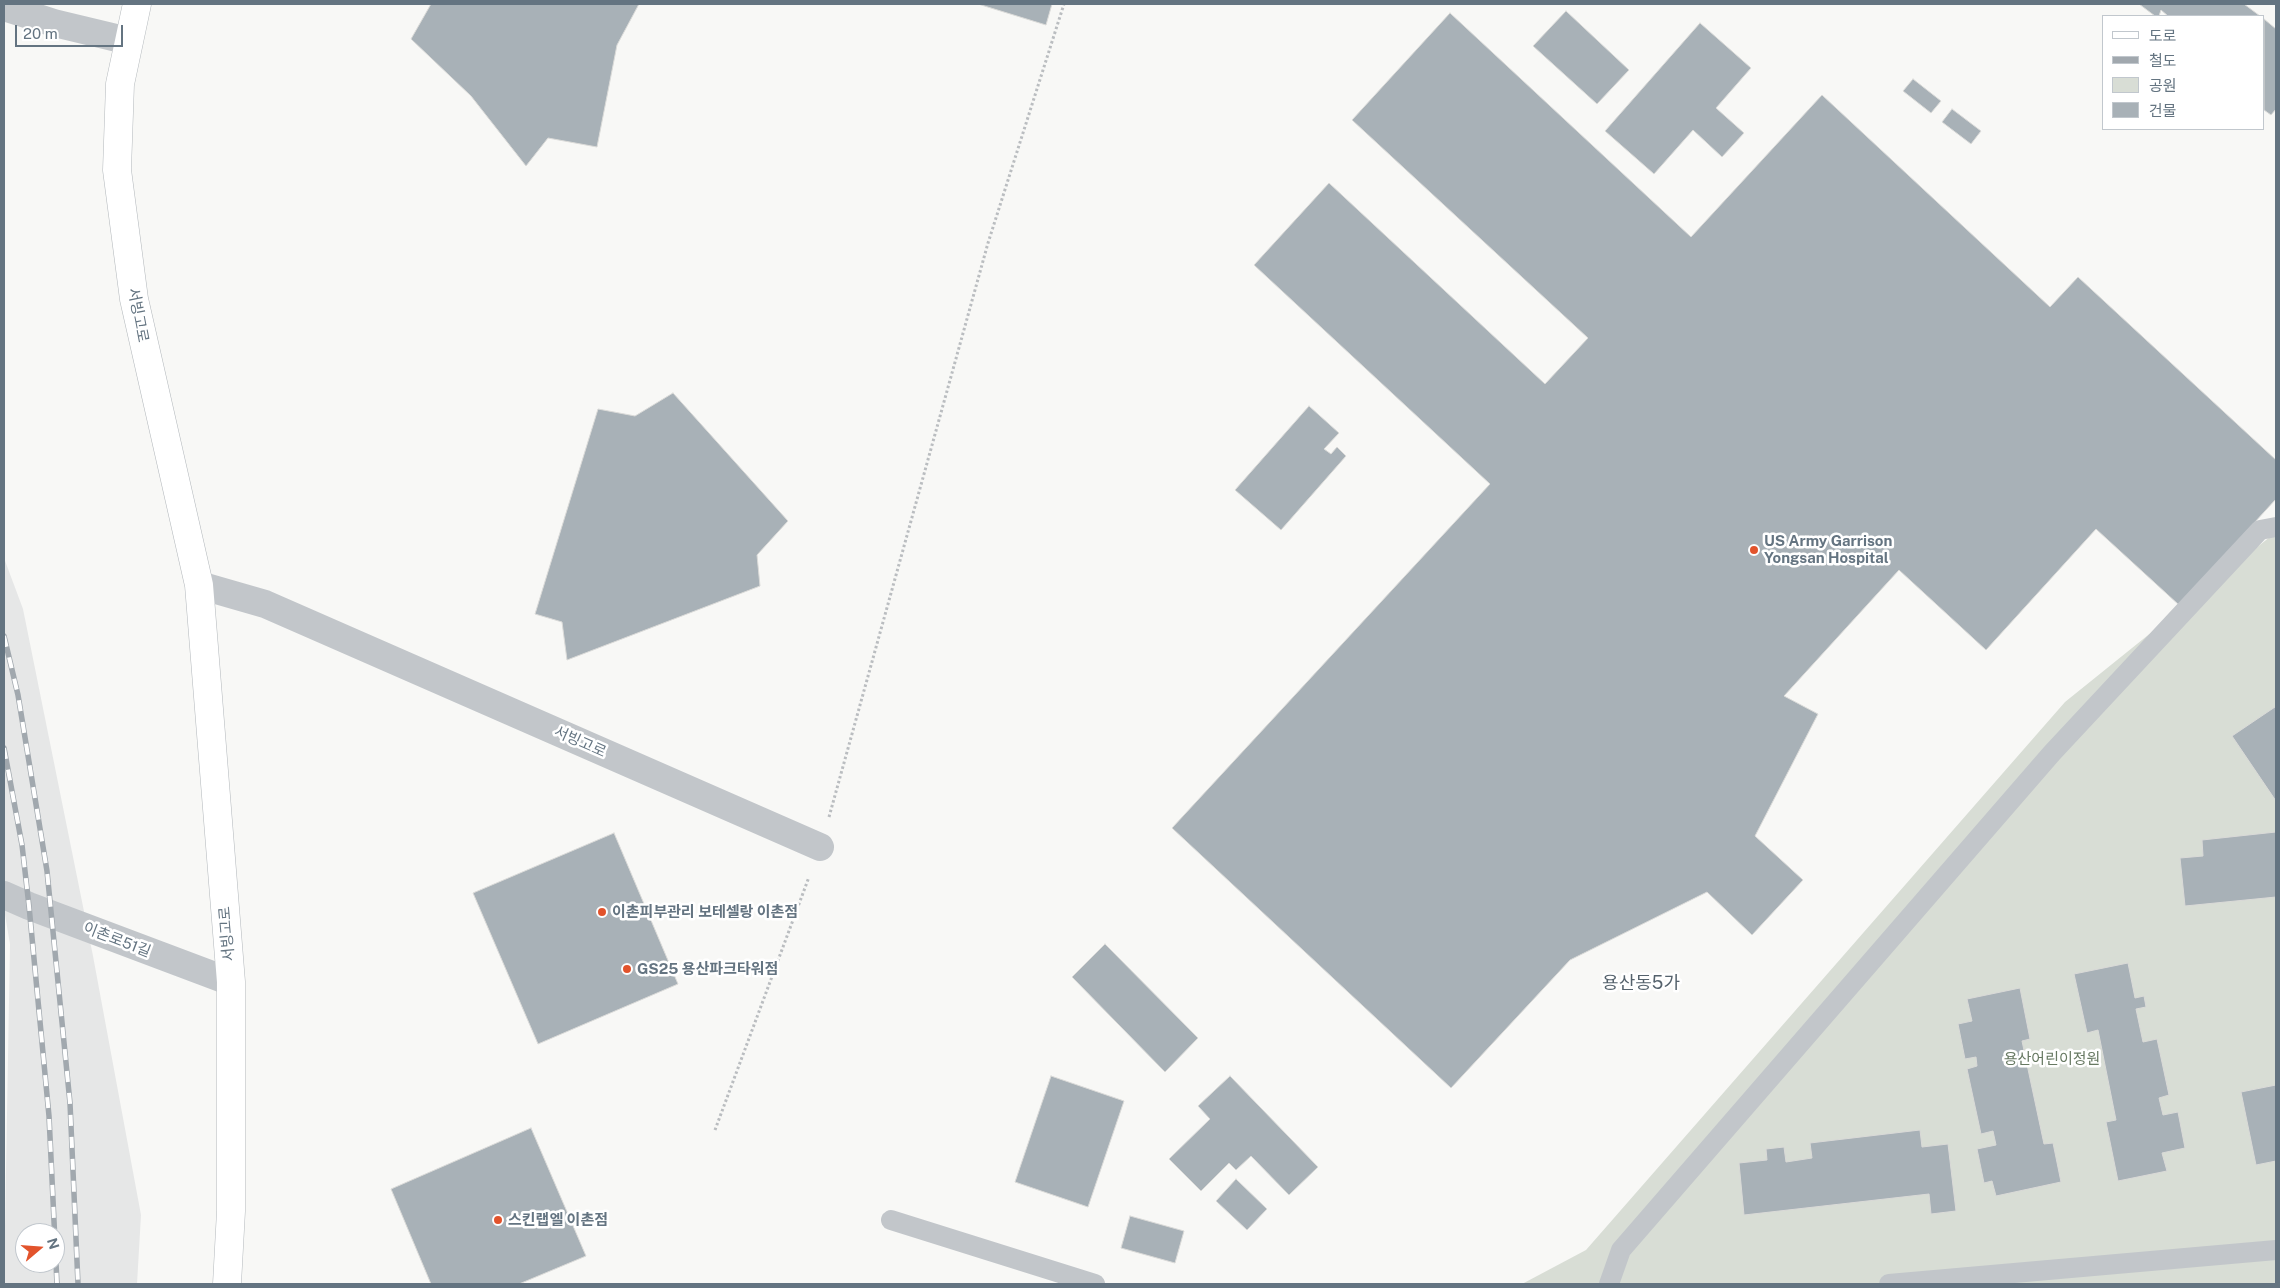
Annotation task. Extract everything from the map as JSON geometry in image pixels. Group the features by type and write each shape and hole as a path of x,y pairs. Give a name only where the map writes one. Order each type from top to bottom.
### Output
{"main road":[{"name":"서빙고로","path":"137,4 120,84 118,180 134,299 199,586 231,982 231,1211 227,1284"}],"street":[{"path":"4,7 54,23 129,41"},
{"name":"서빙고로","path":"199,586 265,604 820,848"},
{"name":"이촌로51길","path":"4,895 231,982"}],"lane":[{"path":"1609,1284 1621,1250 2046,760 2260,530 2276,526"},
{"path":"891,1220 1095,1284"},
{"path":"1890,1284 2276,1250"}],"path":[{"path":"715,1130 820,848 988,243 1064,4"}],"shaded area":[{"path":"4,558 23,609 93,956 141,1215 137,1284 4,1284 10,944 4,909"}],"green space":[{"name":"용산어린이정원","path":"2276,532 2276,1284 1522,1284 1586,1250 2065,702"}],"building":[{"path":"431,4 639,4 617,45 597,147 548,138 526,166 471,96 411,39"},
{"path":"978,4 1052,4 1046,25"},
{"path":"2139,4 2244,4 2259,15 2167,15 2161,10 2159,15 2154,15"},
{"path":"1566,11 1629,70 1597,104 1533,46"},
{"name":"US Army Garrison Yongsan Hospital","path":"1450,13 1691,237 1822,95 2050,307 2078,277 2276,460 2276,499 2179,605 2096,529 1986,650 1899,570 1784,696 1818,714 1755,836 1803,880 1752,935 1707,892 1570,960 1451,1088 1172,828 1490,484 1254,265 1329,183 1545,384 1588,338 1352,120"},
{"path":"2265,20 2276,29 2276,109 2271,115 2265,111"},
{"path":"1700,23 1751,68 1716,108 1744,133 1722,157 1693,130 1654,174 1605,131"},
{"path":"1913,79 1941,101 1931,113 1903,91"},
{"path":"1952,109 1981,131 1971,144 1942,122"},
{"path":"673,393 788,521 757,555 760,586 567,660 562,622 535,614 598,409 635,416"},
{"path":"1309,406 1339,433 1324,449 1331,454 1337,447 1346,456 1281,530 1235,490"},
{"path":"2275,707 2276,709 2276,801 2232,736"},
{"path":"2276,832 2276,897 2185,906 2180,858 2203,856 2202,840"},
{"path":"614,833 678,984 538,1044 473,893"},
{"path":"1105,944 1198,1038 1165,1072 1072,977"},
{"path":"2128,963 2135,998 2144,996 2146,1007 2136,1009 2143,1042 2157,1039 2169,1095 2159,1098 2163,1115 2178,1112 2185,1148 2162,1153 2167,1171 2118,1181 2106,1122 2116,1120 2098,1030 2087,1033 2074,974"},
{"path":"2020,988 2030,1039 2022,1041 2044,1144 2053,1143 2061,1182 1996,1196 1992,1181 1984,1183 1977,1149 1996,1145 1993,1131 1981,1134 1967,1069 1977,1066 1976,1057 1965,1059 1958,1024 1972,1021 1967,999"},
{"path":"1051,1076 1124,1101 1088,1207 1015,1182"},
{"path":"1230,1076 1318,1167 1289,1195 1251,1156 1236,1170 1229,1163 1201,1191 1169,1159 1210,1119 1198,1106"},
{"path":"2276,1085 2276,1161 2256,1165 2241,1092"},
{"path":"531,1128 586,1256 519,1284 431,1284 391,1189"},
{"path":"1920,1130 1922,1147 1948,1144 1956,1211 1931,1214 1929,1194 1744,1215 1739,1163 1767,1160 1766,1149 1784,1147 1786,1162 1812,1158 1810,1143"},
{"path":"1236,1179 1267,1209 1247,1230 1216,1201"},
{"path":"1130,1216 1184,1231 1175,1263 1121,1248"}],"railway":[{"path":"4,636 18,695 47,871 70,1103 78,1284"},
{"path":"4,748 22,845 29,906 49,1116 57,1284"}],"place":[{"name":"US Army Garrison Yongsan Hospital","path":"1754,550"},
{"name":"이촌피부관리 보테셀랑 이촌점","path":"602,912"},
{"name":"GS25 용산파크타워점","path":"627,969"},
{"name":"스킨랩엘 이촌점","path":"498,1220"}],"district":[{"name":"용산동5가","path":"1641,983"}]}
